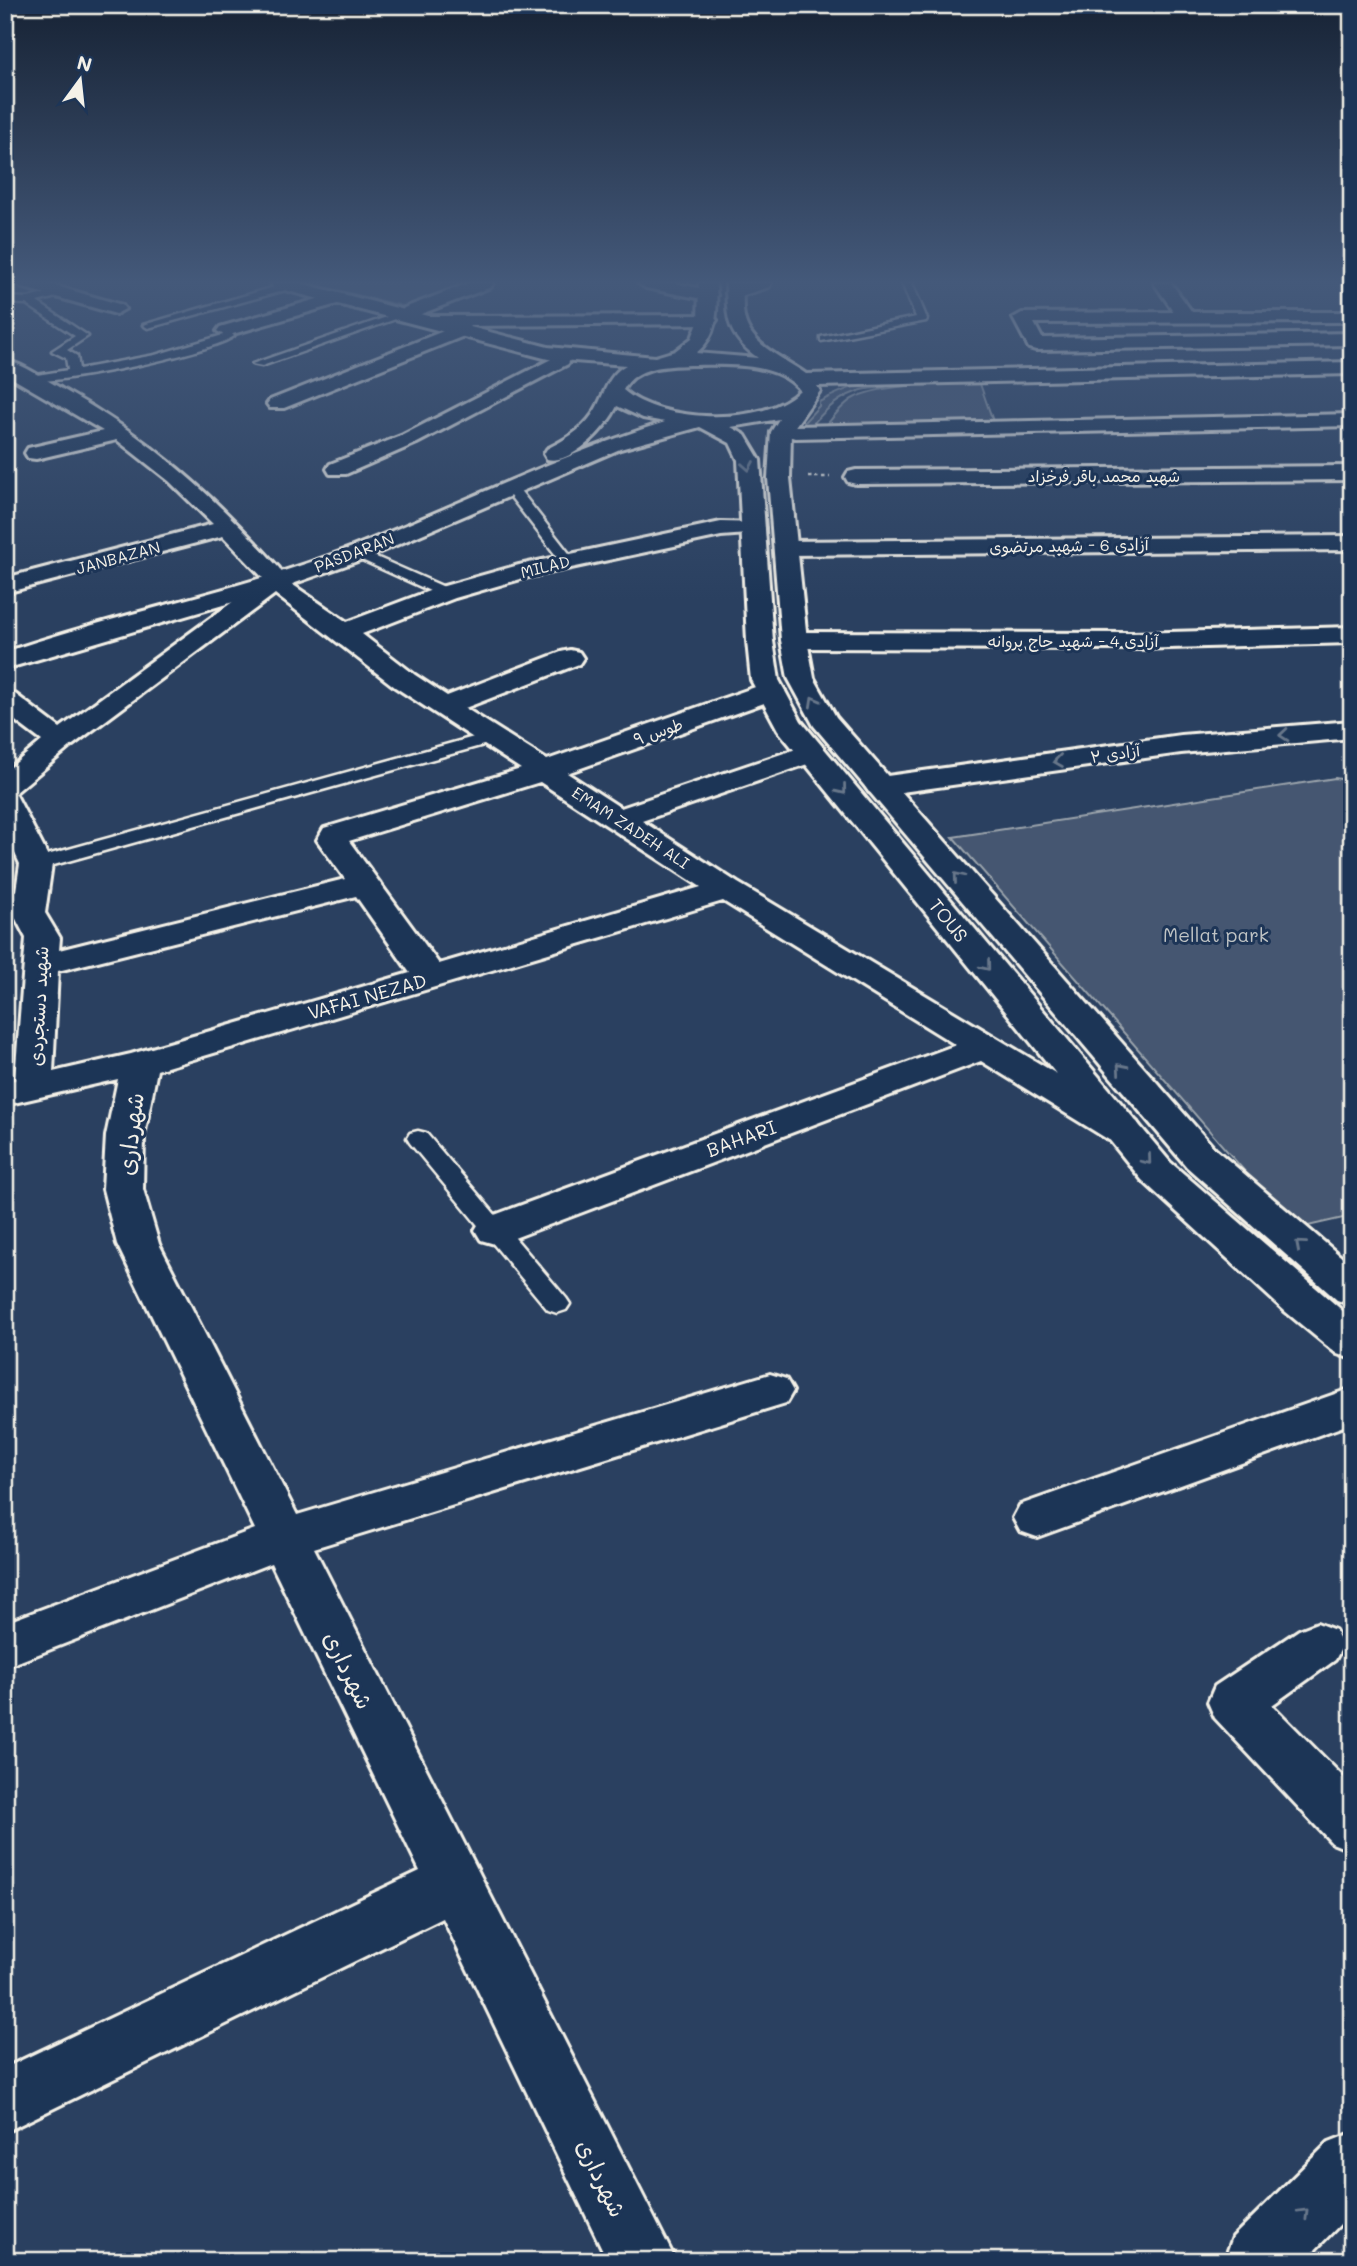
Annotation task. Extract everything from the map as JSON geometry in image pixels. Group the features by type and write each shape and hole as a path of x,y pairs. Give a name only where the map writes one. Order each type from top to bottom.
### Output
{"street":[{"name":"EMAM ZADEH ALI","path":"43,389 93,414 146,450 229,527 273,577 405,681 727,890 1123,1131"},
{"path":"277,404 315,389"},
{"path":"338,468 410,439 497,389"},
{"name":"PASDARAN","path":"5,650 34,639 273,577 548,459 586,436 607,411 605,389"},
{"path":"608,389 634,409 664,417 699,421 761,417 800,405 1042,389"},
{"path":"793,389 800,405"},
{"path":"800,405 1352,420"},
{"name":"TOUS","path":"800,405 782,432 779,478 794,640 801,678 824,720 1201,1158 1352,1290"},
{"name":"PASDARAN","path":"5,661 358,552 613,445 699,421"},
{"name":"TOUS","path":"699,421 738,439 749,460 765,680 788,724 1156,1171 1352,1343"},
{"path":"36,453 120,433"},
{"name":"شهید محمد باقر فرخزاد","path":"856,477 1352,473"},
{"name":"JANBAZAN","path":"5,586 229,527"},
{"name":"MILAD","path":"344,632 446,593 567,560 721,529 753,528"},
{"name":"آزادی 6 - شهید مرتضوی","path":"786,548 1352,542"},
{"path":"5,787 60,741 273,577"},
{"name":"آزادی 4 - شهید حاج پروانه","path":"794,640 1133,641 1352,635"},
{"path":"445,706 570,658"},
{"name":"طوس ۹","path":"365,884 333,840 335,835 545,771 771,691"},
{"path":"5,699 60,741"},
{"name":"آزادی ۲","path":"880,786 1181,744 1352,729"},
{"path":"618,819 812,753"},
{"path":"5,800 36,864 17,906"},
{"path":"41,965 365,884 430,978"},
{"name":"VAFAI NEZAD","path":"19,1091 140,1063 727,890"},
{"name":"شهید دستجردی","path":"17,906 43,938 41,965 19,1091"},
{"path":"993,1050 1029,1056 1055,1051"},
{"name":"BAHARI","path":"495,1230 993,1050"},
{"name":"شهرداری","path":"140,1063 125,1136 123,1189 138,1244 643,2261"},
{"path":"5,1645 284,1538 771,1391"},
{"path":"1037,1518 1352,1405"},
{"path":"1317,1645 1234,1702 1352,1825"},
{"path":"5,2101 455,1883"},
{"path":"1257,2261 1352,2165"}],"lane":[{"path":"510,487 567,560"},
{"path":"358,552 446,593"},
{"path":"36,864 492,737"},
{"path":"418,1138 557,1304"}],"path":[{"path":"779,478 856,477"}],"green space":[{"path":"848,389 870,389 847,396 806,428 804,422 819,406 819,402"},
{"path":"982,389 994,424 823,429 845,404 866,393 880,390"},
{"name":"Mellat park","path":"1335,778 1352,781 1352,1216 1295,1229 953,837"}]}
